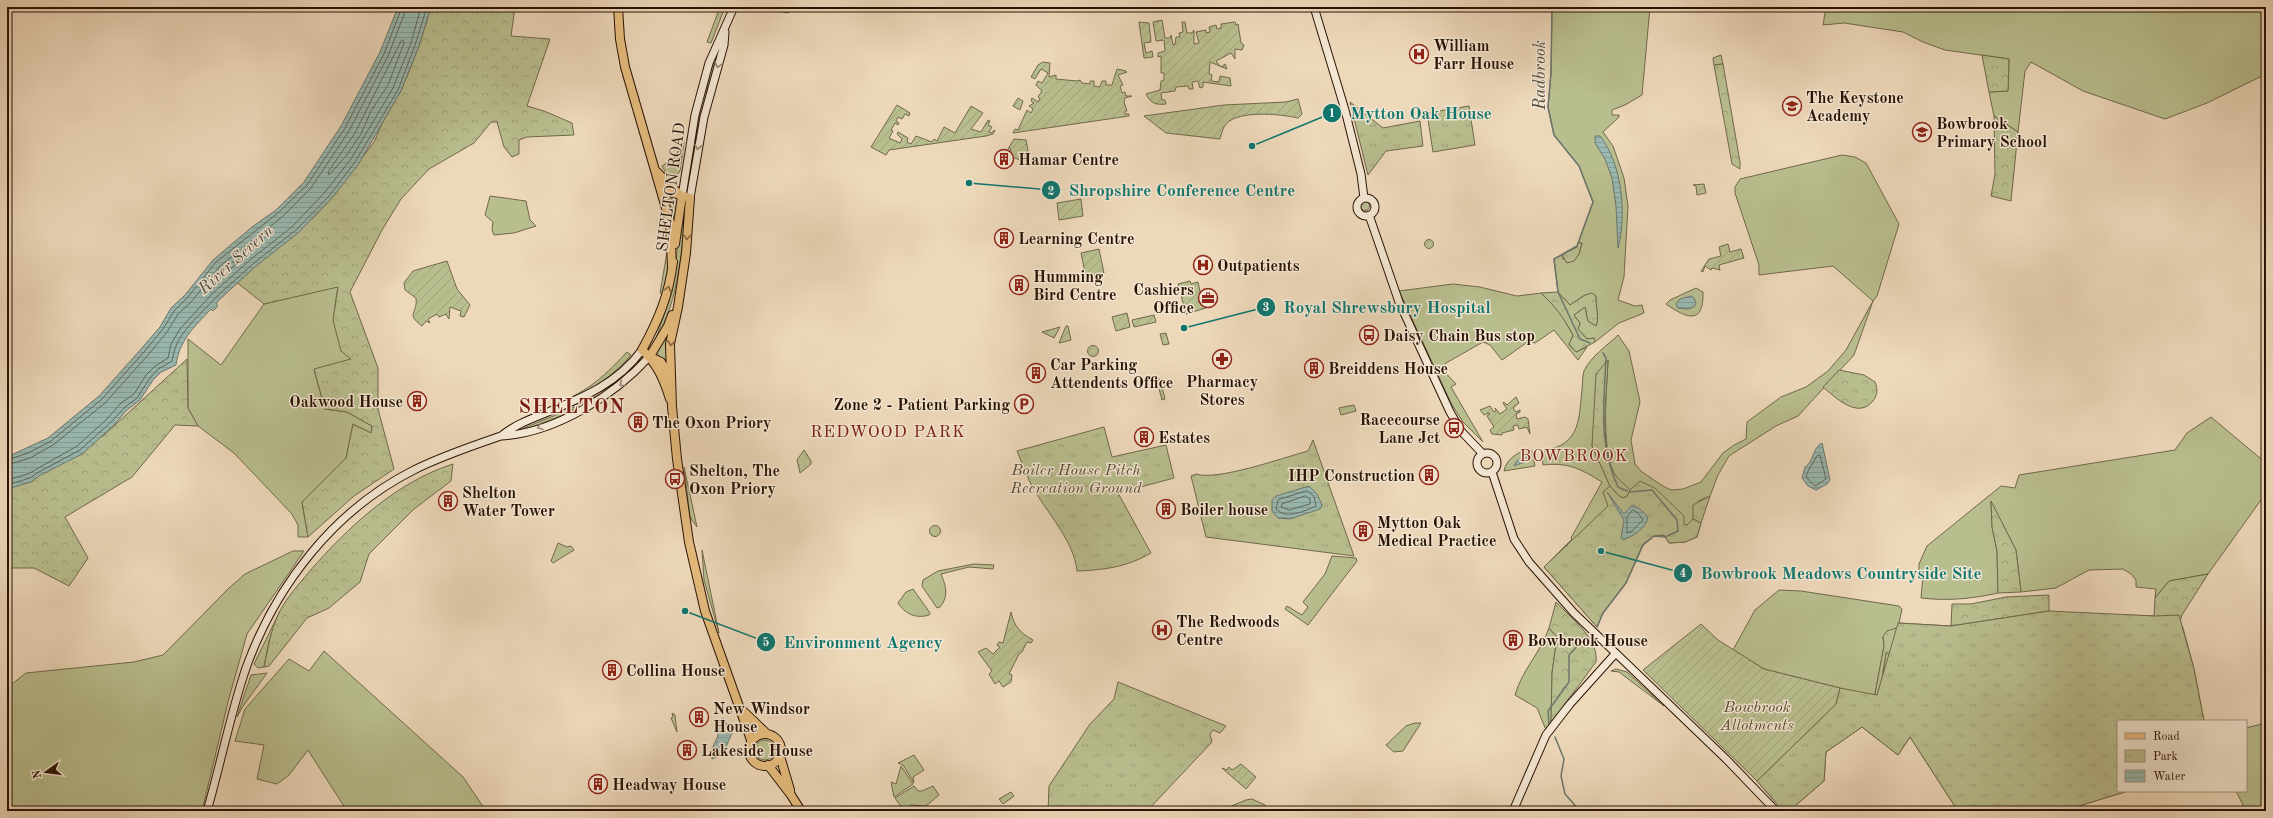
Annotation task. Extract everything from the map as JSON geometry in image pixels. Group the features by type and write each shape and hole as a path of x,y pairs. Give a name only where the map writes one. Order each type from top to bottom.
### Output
{"main road":[{"path":"618,7 624,67 638,116 657,171 670,222 672,267"},
{"name":"SHELTON ROAD","path":"642,350 662,312 704,117 724,46 726,27 734,7"},
{"path":"1314,7 1345,110 1361,174 1364,198"},
{"path":"657,171 686,197"},
{"path":"661,187 669,192 686,197"},
{"path":"686,197 680,291 670,344 672,407 683,506 694,568 705,611 751,740 748,749 751,758 760,765 768,765 775,762 780,756"},
{"path":"1364,198 1369,198 1375,204 1374,212 1369,215 1361,214 1357,209 1358,202 1364,198"},
{"path":"1369,215 1396,295 1443,399 1462,431 1482,453 1492,453 1497,459 1497,467 1492,472 1482,472 1478,467 1477,459 1482,453"},
{"path":"207,811 234,709 264,624 289,582 315,547 366,499 414,470 501,436 516,435 565,418 589,406 628,379 650,356 668,326 680,291"},
{"path":"501,436 514,425 569,404 610,383 624,371 642,350 660,362 672,382"},
{"path":"650,356 664,379 672,407"},
{"path":"1492,472 1514,539 1529,562 1574,613 1615,654 1722,754 1776,811"},
{"path":"1514,811 1546,735 1570,704 1615,654"},
{"path":"741,709 766,734 778,741 781,749 780,756 791,795"},
{"path":"751,740 760,734 766,734"},
{"path":"768,765 791,795 801,811"}],"green space":[{"path":"431,7 515,7 511,36 550,39 527,106 544,111 572,123 574,135 527,137 519,140 519,154 512,157 504,147 497,122 491,122 474,143 429,169 401,199 382,230 350,292 378,368 378,409 394,469 354,496 308,537 302,502 346,458 353,424 371,433 372,426 347,412 325,409 314,369 351,359 341,351 333,320 338,287 264,304 235,281 313,218 332,198 374,142 385,117 401,91 419,46"},
{"path":"720,7 725,7 711,43 707,42"},
{"path":"759,7 793,7 788,13"},
{"path":"1552,7 1650,7 1642,95 1625,105 1612,110 1612,115 1619,115 1619,117 1603,132 1613,146 1624,178 1628,206 1624,277 1618,300 1635,306 1642,305 1644,313 1619,323 1595,342 1594,338 1587,339 1578,329 1580,323 1574,315 1585,307 1588,321 1596,326 1598,319 1596,296 1585,295 1570,305 1558,292 1554,259 1562,255 1563,259 1574,261 1579,254 1582,243 1578,243 1593,202 1579,166 1554,135 1548,107 1551,73"},
{"path":"1826,7 2266,7 2266,74 2207,103 2165,119 2083,91 2031,62 2025,71 2018,132 1994,116 1989,92 2008,91 2009,59 1945,50 1923,42 1903,32 1844,23 1823,25"},
{"path":"1162,20 1165,38 1170,38 1171,35 1173,45 1175,44 1176,37 1180,37 1179,33 1183,32 1182,22 1185,22 1187,33 1192,33 1194,30 1194,44 1199,43 1196,32 1206,30 1206,33 1210,32 1209,27 1216,25 1217,29 1221,28 1221,24 1235,22 1236,25 1238,24 1241,43 1244,45 1242,50 1235,49 1235,59 1231,53 1216,61 1220,66 1210,62 1209,74 1212,75 1211,81 1219,82 1220,76 1230,78 1231,86 1203,82 1203,87 1200,88 1198,81 1192,82 1193,89 1189,89 1188,86 1176,87 1175,91 1161,93 1162,100 1165,100 1166,104 1157,104 1152,102 1146,94 1160,90 1161,81 1164,80 1164,73 1161,73 1161,56 1158,57 1158,53 1165,51 1164,40 1156,41 1153,22"},
{"path":"1139,22 1149,23 1151,42 1144,43 1146,53 1152,51 1153,57 1144,58"},
{"path":"719,44 721,45 707,92 704,92"},
{"path":"1721,55 1723,64 1714,65 1713,58"},
{"path":"1982,55 2009,59 2008,91 1989,92"},
{"path":"1043,62 1050,63 1049,77 1056,75 1056,79 1080,80 1082,83 1090,84 1090,81 1094,81 1094,86 1100,87 1102,81 1106,81 1106,85 1112,85 1117,69 1126,71 1127,72 1118,75 1123,85 1120,86 1122,93 1125,92 1126,96 1132,96 1125,98 1124,102 1127,111 1125,111 1125,114 1129,114 1129,116 1013,133 1015,129 1018,130 1027,110 1031,113 1033,109 1029,106 1034,103 1031,101 1032,98 1038,102 1040,99 1038,97 1042,91 1036,85 1038,81 1042,83 1048,73 1041,69 1035,79 1031,77 1038,65"},
{"path":"1225,64 1227,69 1221,67"},
{"path":"1723,64 1740,169 1732,164 1714,65"},
{"path":"1018,98 1023,101 1020,110 1013,106"},
{"path":"1298,99 1302,114 1298,118 1269,114 1237,117 1229,121 1224,127 1220,139 1166,133 1144,116 1224,105 1286,102"},
{"path":"1350,102 1383,128 1420,121 1423,146 1386,151 1368,175"},
{"path":"897,105 910,113 909,116 905,114 902,119 898,117 896,121 899,123 898,125 895,123 891,130 893,131 889,138 900,143 902,139 897,134 898,132 908,138 907,142 911,144 916,136 932,142 934,139 937,141 944,127 955,133 971,106 983,113 971,129 981,132 988,120 990,121 988,125 992,127 989,132 991,133 995,130 993,134 986,136 889,150 886,155 871,147"},
{"path":"1469,106 1475,145 1433,152 1427,113"},
{"path":"1994,116 2018,132 2011,201 1991,196 1995,174"},
{"path":"1014,139 1026,140 1028,151 1023,161 1012,157 1010,148 1008,149"},
{"path":"684,142 680,171 673,180 669,178 662,166 674,158"},
{"path":"1842,155 1855,157 1866,163 1899,224 1877,296 1873,301 1833,266 1759,275 1759,265 1735,193 1735,187 1740,179"},
{"path":"1704,184 1706,193 1697,195 1696,186 1693,185"},
{"path":"490,196 526,201 530,220 536,226 514,233 494,235 492,230 493,222 485,215"},
{"path":"667,196 677,202 677,223 673,223"},
{"path":"1081,199 1083,216 1059,220 1057,203"},
{"path":"1363,202 1367,202 1369,206 1367,210 1363,210 1361,208 1361,204"},
{"path":"683,205 685,221 677,280 666,319 654,344 672,292"},
{"path":"669,226 667,279 663,294 660,293 667,252 667,228"},
{"path":"1429,239 1434,244 1429,249 1424,244"},
{"path":"1578,243 1582,243 1579,254 1574,261 1567,263 1562,255 1577,247"},
{"path":"1728,244 1730,252 1741,249 1744,258 1719,265 1720,270 1712,268 1711,270 1705,266 1703,272 1701,271 1709,259 1721,256 1719,247"},
{"path":"1099,249 1104,273 1086,277 1081,253"},
{"path":"447,261 457,289 470,305 464,317 460,316 461,311 450,307 449,319 446,314 439,317 437,314 428,319 430,323 426,321 422,326 413,316 416,298 405,290 404,283 413,271"},
{"path":"1190,281 1191,284 1198,282 1203,306 1206,308 1186,314 1178,284"},
{"path":"1453,284 1480,287 1517,296 1541,293 1558,309 1573,335 1569,345 1576,352 1587,347 1578,360 1554,330 1535,343 1529,341 1502,360 1490,345 1483,342 1446,363 1442,369 1456,384 1451,387 1483,442 1463,422 1452,405 1399,291"},
{"path":"338,286 334,317 335,324 340,339 352,359 314,370 325,409 347,412 372,426 371,433 353,424 346,458 302,502 308,537 298,537 298,525 292,514 234,453 198,426 188,408 188,339 221,365 264,304"},
{"path":"1696,288 1703,292 1703,303 1697,314 1692,316 1680,313 1666,304 1670,300"},
{"path":"1558,292 1570,305 1585,295 1592,293 1596,296 1598,319 1596,326 1588,321 1585,307 1574,315 1580,323 1578,329 1587,339 1594,338 1595,342 1576,352 1569,344 1573,335 1570,329 1555,308 1541,293"},
{"path":"1873,301 1854,355 1798,416 1776,426 1729,456 1718,475 1710,496 1698,501 1693,519 1701,523 1697,537 1685,542 1669,543 1664,535 1654,536 1643,545 1626,583 1603,613 1597,627 1544,567 1572,539 1571,538 1602,482 1581,470 1560,465 1543,465 1542,454 1545,450 1557,447 1566,442 1572,436 1576,428 1580,410 1583,373 1591,361 1618,335 1629,351 1640,402 1631,440 1635,464 1642,472 1671,490 1683,489 1701,482 1723,453 1746,439 1747,422 1781,397 1806,387 1828,371 1846,350","holes":["1608,361 1606,409 1607,448 1611,465 1617,478 1626,486 1610,486 1592,446"]},
{"path":"1127,313 1130,327 1116,331 1112,317"},
{"path":"1154,315 1156,322 1134,327 1132,320"},
{"path":"1066,326 1068,326 1071,340 1059,343"},
{"path":"1060,327 1054,338 1042,332"},
{"path":"1166,333 1169,344 1163,345 1160,334"},
{"path":"669,334 667,367 657,353"},
{"path":"1093,345 1097,347 1099,351 1097,355 1093,357 1089,355 1087,351 1089,347"},
{"path":"627,352 631,355 622,365 603,381 582,394 548,410 550,407 574,396 592,385"},
{"path":"187,359 188,408 198,426 175,425 132,477 65,517 88,558 69,586 34,568 7,568 7,489 104,435"},
{"path":"1608,360 1605,416 1606,444 1612,469 1618,478 1630,490 1627,497 1623,498 1610,486 1592,446 1596,374"},
{"path":"1839,370 1864,375 1875,382 1877,392 1872,402 1866,407 1860,408 1846,405 1823,387"},
{"path":"1160,379 1165,399 1162,400 1157,381"},
{"path":"619,385 555,418 514,432 568,410"},
{"path":"1516,397 1519,403 1513,408 1516,412 1520,410 1520,412 1516,414 1517,419 1525,417 1528,419 1530,434 1527,427 1519,429 1518,425 1513,426 1514,430 1502,433 1502,435 1492,434 1490,430 1494,427 1487,416 1490,414 1484,415 1480,410 1490,406 1494,412 1496,411 1495,408 1500,414 1507,409 1503,403 1504,402 1507,405"},
{"path":"1354,405 1356,411 1341,415 1339,408"},
{"path":"2211,417 2266,463 2266,493 2208,574 2169,581 2155,598 2156,589 2136,587 2136,580 2131,574 2123,569 2089,570 2056,588 2021,592 2016,550 1991,502 1992,527 1997,551 1998,593 1960,599 1921,598 1923,576 1919,573 1919,564 1927,546 2001,486 2015,488 2019,475 2175,450 2187,433"},
{"name":"Boiler House Pitch Recreation Ground","path":"1104,427 1112,457 1166,445 1174,478 1118,493 1151,553 1124,565 1097,570 1077,571 1071,548 1032,486 1017,451"},
{"path":"1313,440 1354,556 1206,537 1191,476 1196,474 1206,475 1234,472 1308,451"},
{"path":"1529,449 1532,451 1535,466 1504,471 1507,463 1513,457"},
{"path":"804,450 811,461 811,464 800,473 797,460"},
{"path":"453,464 451,481 414,509 369,554 360,582 329,608 307,618 269,666 264,667 272,631 280,611 293,591 324,555 356,523 392,494 432,472"},
{"path":"684,467 697,527 690,517"},
{"path":"1640,481 1655,488 1684,516 1684,524 1687,525 1693,519 1701,523 1697,537 1685,542 1669,543 1664,535 1654,536 1643,544 1626,583 1603,613 1597,627 1544,567 1608,506 1603,492 1610,486 1623,498 1627,496 1630,490"},
{"path":"1710,496 1701,523 1693,519 1693,505"},
{"path":"1991,501 2016,550 2021,592 1998,593 1997,551 1992,527"},
{"path":"933,526 937,526 939,527 939,535 933,536 930,533 930,529"},
{"path":"558,543 567,547 571,546 574,550 553,563 551,561"},
{"path":"702,550 719,633 704,580"},
{"path":"293,551 304,551 247,634 229,698 202,811 7,811 7,688 26,673 134,662 163,655 228,589 245,574"},
{"path":"1332,556 1356,558 1357,561 1308,625 1285,609 1287,606 1302,615 1308,607 1303,602 1325,574"},
{"path":"974,564 994,565 993,569 969,567 941,574 946,595 943,603 937,608 922,586 923,580 938,571"},
{"path":"2208,574 2182,615 2180,622 2183,628 2152,628 2125,615 2154,616 2155,598 2169,581"},
{"path":"913,589 930,613 929,615 911,615 907,613 898,603 906,592"},
{"path":"1779,590 1801,591 1899,606 1902,609 1899,623 1983,628 2001,618 2049,611 2152,627 2183,628 2194,669 2204,720 2117,720 2117,792 2125,792 2062,811 1958,811 1910,737 1898,755 1862,727 1826,752 1824,781 1789,811 1783,811 1757,781 1836,704 1840,688 1764,669 1733,650 1755,610","holes":["1883,637 1886,653 1880,696 1875,694 1884,646"]},
{"path":"2049,595 2049,611 1951,626 1952,604 1971,604 2006,597"},
{"path":"1556,602 1589,637 1596,653 1596,662 1551,723 1552,673 1557,637 1549,628"},
{"path":"280,611 269,641 264,667 258,668 254,664"},
{"path":"2049,611 2155,616 2179,615 2194,669 2204,720 2117,720 2117,792 2125,792 2062,811 1958,811 1910,737 1898,755 1862,727 1826,752 1824,781 1789,811 1783,811 1757,781 1836,704 1840,688 1877,695 1898,623 1951,626"},
{"path":"1011,612 1018,629 1024,635 1033,640 1031,643 1027,642 1022,652 1019,654 1009,674 1012,675 1011,682 1003,687 999,681 995,684 989,674 992,671 978,652 986,648 993,654 1000,647 997,645 999,642 1003,643"},
{"name":"Bowbrook Allotments","path":"1701,624 1718,640 1764,669 1840,688 1836,704 1757,781 1643,670"},
{"path":"1549,628 1557,637 1552,673 1551,723 1546,730 1537,708 1515,695 1522,677 1546,637"},
{"path":"1896,628 1898,633 1899,654 1886,653 1879,697 1875,694 1884,646 1883,636 1887,631"},
{"path":"324,651 463,777 486,811 347,811 308,750 289,775 277,784 257,779 264,745 235,741 245,709 289,659 309,671"},
{"path":"1616,669 1627,672 1664,706 1619,672 1611,671"},
{"path":"267,673 243,706 237,717 251,675"},
{"path":"1118,682 1226,726 1220,733 1213,730 1210,734 1212,742 1147,811 1048,811 1049,786 1090,724 1114,699"},
{"path":"672,713 675,715 677,732 671,718 673,717"},
{"path":"1421,723 1403,751 1394,752 1386,745 1406,726"},
{"path":"2266,723 2266,811 2246,811 2236,792 2247,792 2247,728"},
{"path":"765,740 772,743 775,750 772,757 765,760 758,757 755,750 758,743"},
{"path":"914,755 924,770 913,777 914,783 903,765 898,763"},
{"path":"1241,764 1256,777 1246,789 1222,768 1227,770 1229,767 1232,770"},
{"path":"901,766 913,784 894,797 891,782 896,784"},
{"path":"914,786 918,791 922,791 933,786 939,795 926,806 910,805 909,809 900,805 895,798"},
{"path":"1011,792 1014,796 1003,804 999,799"},
{"path":"1252,799 1265,805 1266,811 1208,810 1224,809"}],"water":[{"name":"River Severn","path":"398,7 431,7 419,46 401,91 358,165 332,198 298,233 256,266 218,301 216,304 218,306 213,311 211,309 184,341 180,349 176,365 161,372 153,380 140,400 127,410 114,425 82,454 39,476 31,482 7,489 7,457 48,438 99,396 160,327 171,308 185,295 213,260 252,227 276,210 304,182 341,126 380,52"},
{"path":"1595,136 1600,136 1607,147 1618,175 1621,190 1622,220 1618,248 1616,206 1612,178 1605,159 1595,143"},
{"path":"1691,296 1694,298 1696,303 1694,307 1688,309 1678,308 1676,304 1680,299"},
{"path":"1822,443 1830,480 1827,484 1816,490 1808,486 1802,478 1805,467 1810,462 1816,448"},
{"path":"1527,454 1527,461 1514,466 1516,462"},
{"path":"1309,486 1317,494 1322,505 1320,509 1290,519 1278,518 1272,511 1272,500 1276,496"},
{"path":"1607,492 1624,514 1632,505 1640,509 1648,517 1642,528 1635,534 1623,540 1621,538 1624,520"},
{"path":"723,718 732,733 723,754 712,759 711,751 718,736 717,723"}],"waterway":[{"name":"Radbrook","path":"1552,7 1551,73 1548,107 1554,135 1579,166 1593,202 1577,246 1554,259 1558,292 1580,339 1590,343"},
{"name":"Radbrook","path":"1603,353 1606,358 1604,424 1607,455 1618,487 1627,491"},
{"name":"Radbrook","path":"1597,627 1603,613 1626,583 1643,545 1654,536 1665,537 1678,531 1677,520 1652,490 1630,492"},
{"name":"Radbrook","path":"1549,725 1548,711 1569,682 1569,655 1586,637"},
{"name":"Radbrook","path":"1555,737 1564,759 1561,776 1565,794 1580,811"}],"place":[{"name":"William Farr House","path":"1419,54"},
{"name":"The Keystone Academy","path":"1792,106"},
{"name":"Bowbrook Primary School","path":"1922,132"},
{"name":"Mytton Oak House","path":"1252,146"},
{"name":"Hamar Centre","path":"1004,159"},
{"name":"Shropshire Conference Centre","path":"969,183"},
{"name":"Learning Centre","path":"1004,238"},
{"name":"Outpatients","path":"1203,265"},
{"name":"Humming Bird Centre","path":"1019,285"},
{"name":"Cashiers Office","path":"1208,298"},
{"name":"Royal Shrewsbury Hospital","path":"1184,328"},
{"name":"Daisy Chain Bus stop","path":"1369,335"},
{"name":"Pharmacy Stores","path":"1222,359"},
{"name":"Breiddens House","path":"1314,368"},
{"name":"Car Parking Attendents Office","path":"1036,373"},
{"name":"Oakwood House","path":"417,401"},
{"name":"Zone 2 - Patient Parking","path":"1024,404"},
{"name":"The Oxon Priory","path":"638,422"},
{"name":"Racecourse Lane Jct","path":"1454,428"},
{"name":"Estates","path":"1144,437"},
{"name":"IHP Construction","path":"1429,475"},
{"name":"Shelton, The Oxon Priory","path":"675,479"},
{"name":"Shelton Water Tower","path":"448,501"},
{"name":"Boiler house","path":"1166,509"},
{"name":"Mytton Oak Medical Practice","path":"1363,531"},
{"name":"Bowbrook Meadows Countryside Site","path":"1601,551"},
{"name":"Environment Agency","path":"685,611"},
{"name":"The Redwoods Centre","path":"1162,630"},
{"name":"Bowbrook House","path":"1513,640"},
{"name":"Collina House","path":"612,670"},
{"name":"New Windsor House","path":"699,717"},
{"name":"Lakeside House","path":"687,750"},
{"name":"Headway House","path":"598,784"}],"district":[{"name":"SHELTON","path":"572,406"},
{"name":"REDWOOD PARK","path":"888,431"},
{"name":"BOWBROOK","path":"1574,455"}]}
